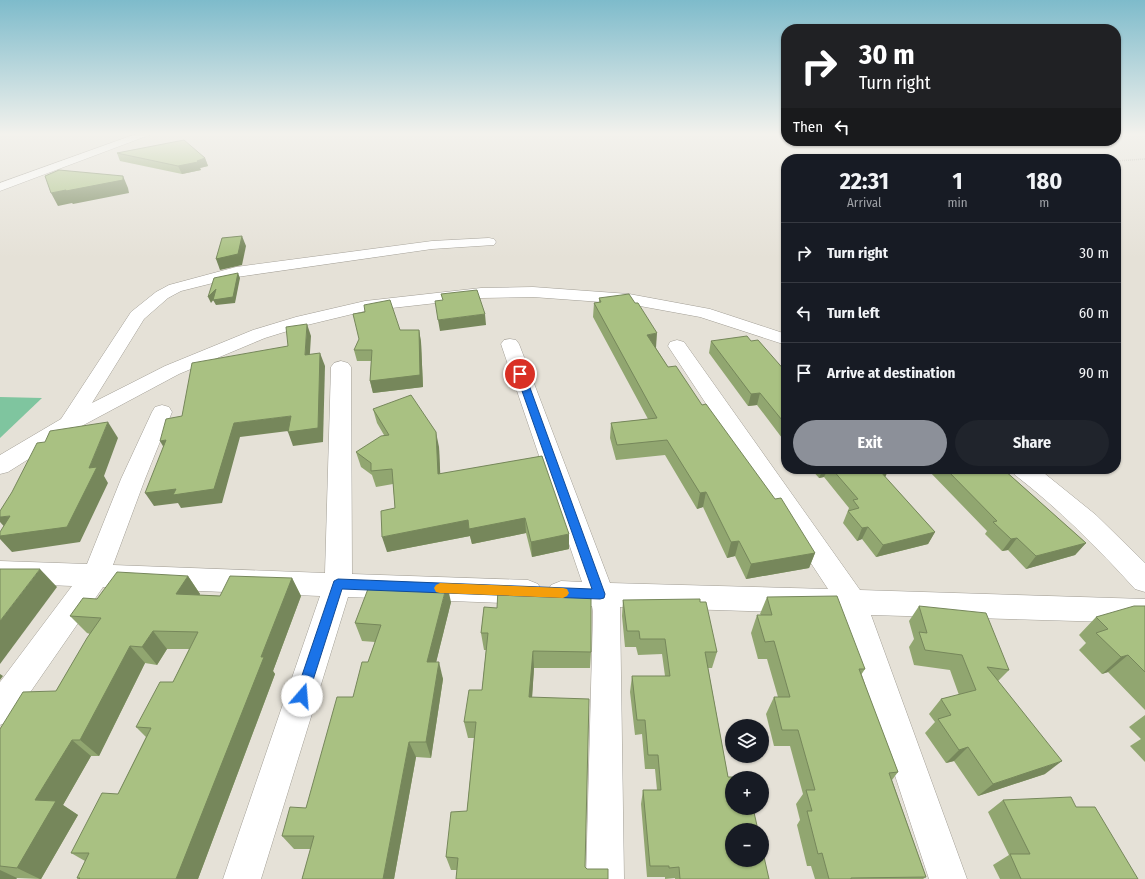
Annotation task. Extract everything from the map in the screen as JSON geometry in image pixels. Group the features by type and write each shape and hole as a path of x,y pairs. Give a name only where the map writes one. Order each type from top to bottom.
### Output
{"street":[{"path":"0,187 33,175"},
{"path":"70,423 137,316 162,295 175,288 236,272 432,246 488,242"},
{"path":"0,466 70,423 172,370 259,334 302,321 365,306 482,293 533,292 629,299 704,313 781,338"},
{"path":"510,344 600,594 605,602 608,612 604,879"},
{"path":"677,346 852,601 948,879"},
{"path":"242,879 338,584 341,367"},
{"path":"0,709 96,575 127,493 162,412"},
{"path":"1029,474 1084,520 1119,553 1145,581"},
{"path":"0,572 1145,612"}],"shaded area":[{"path":"0,397 42,398 0,438"}],"building":[{"path":"113,175 123,176 123,180 51,193 45,176"},
{"path":"242,236 238,254 216,259 222,238"},
{"path":"238,273 233,297 213,300 216,289 208,297 214,278"},
{"path":"477,290 485,314 438,320 435,301 443,300 441,294"},
{"path":"629,294 635,303 638,303 657,333 647,335 668,367 676,366 702,405 706,404 775,499 781,498 815,553 751,564 739,541 731,542 706,492 700,493 667,440 617,445 611,423 657,418 594,303 601,302 599,298"},
{"path":"390,300 400,330 419,330 420,375 370,381 372,350 354,350 359,339 353,314 365,312 364,305"},
{"path":"307,324 305,355 320,353 318,428 288,432 291,416 234,423 214,489 173,495 176,489 145,493 166,440 160,441 166,419 182,416 192,363 288,346 286,327"},
{"path":"747,336 751,341 758,340 781,366 781,419 760,393 751,394 711,341"},
{"path":"411,395 436,432 438,474 542,456 569,534 531,542 525,518 469,529 468,520 382,537 381,511 395,508 392,469 371,471 371,463 356,452 381,436 389,435 373,409"},
{"path":"108,422 89,468 97,467 67,527 0,536 0,532 10,516 0,517 0,511 12,492 37,443 45,442 50,431"},
{"path":"836,474 883,474 935,532 883,545 868,527 862,528 848,511 859,508 853,500 858,499"},
{"path":"951,474 1009,474 1086,543 1036,556 1017,538 1011,539 993,522 997,521"},
{"path":"0,569 40,569 0,621"},
{"path":"117,572 188,576 176,594 220,596 230,576 292,578 261,657 264,657 176,879 79,879 80,878 77,878 89,853 71,853 102,793 118,794 151,728 136,727 160,682 173,682 198,632 153,631 142,647 130,646 80,740 72,740 35,800 56,801 17,868 0,866 0,729 23,692 56,691 87,638 101,618 70,616 83,598 97,599"},
{"path":"371,581 447,584 427,662 439,662 426,742 409,742 383,879 302,879 314,836 282,836 290,807 306,808 337,697 353,697 362,662 368,662 381,625 355,623"},
{"path":"498,589 591,590 591,652 533,651 529,697 589,699 585,867 587,869 608,869 608,879 456,879 458,858 446,857 451,812 467,811 476,722 464,722 469,690 482,690 488,633 481,633 484,607 497,608"},
{"path":"837,596 865,669 859,669 898,772 889,773 926,877 829,879 822,853 818,854 807,811 812,811 806,790 815,790 798,730 782,730 774,697 790,697 774,641 765,642 757,615 772,615 767,597"},
{"path":"700,599 700,602 706,602 717,652 705,652 727,771 725,771 725,815 755,815 756,823 725,823 725,867 766,867 769,879 680,879 679,867 669,868 669,866 650,866 643,790 661,790 658,755 648,755 645,720 637,720 632,676 670,676 665,639 640,639 639,631 627,631 623,600"},
{"path":"919,606 986,613 1009,670 987,667 1062,761 993,784 968,747 959,750 938,719 951,715 941,699 976,690 962,655 925,650 919,632 927,633"},
{"path":"1134,606 1145,606 1145,672 1128,655 1121,657 1096,633 1108,629 1096,617"},
{"path":"1071,797 1076,807 1095,807 1138,879 1021,879 1010,854 1030,854 1003,800"}],"slow traffic":[{"path":"440,588 563,593"}],"route":[{"path":"302,696 338,584 600,594 520,374"}]}
